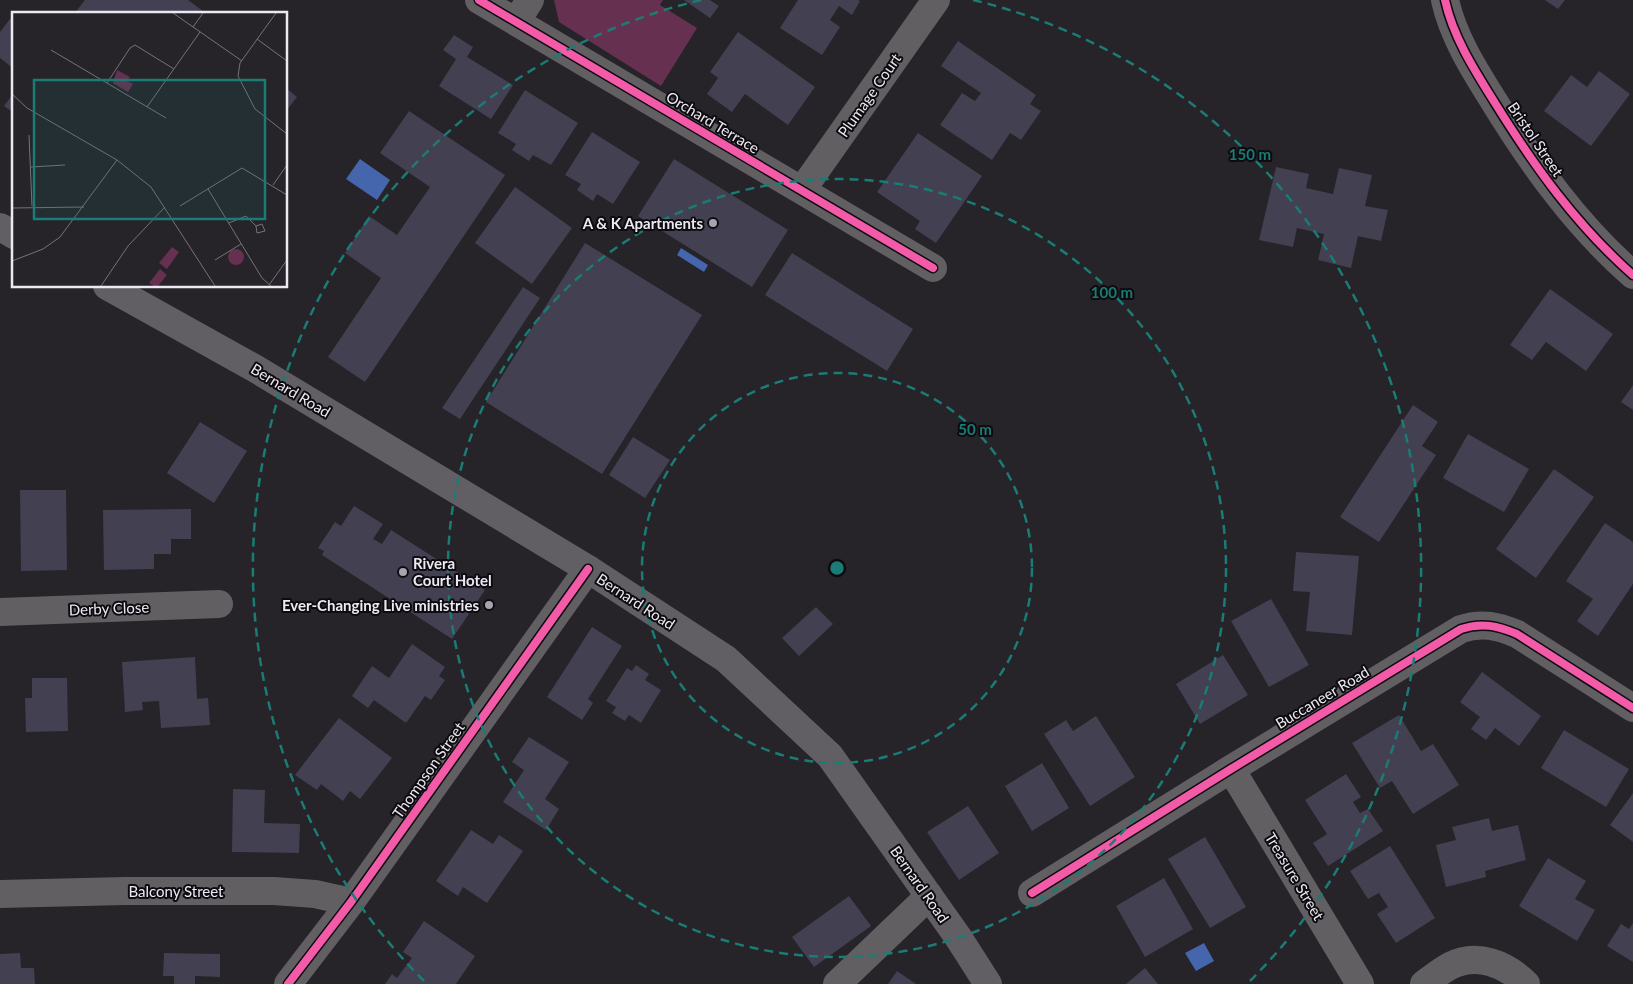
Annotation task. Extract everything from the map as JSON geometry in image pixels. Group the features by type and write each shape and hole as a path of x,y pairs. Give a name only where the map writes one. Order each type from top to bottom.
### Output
{"main road":[{"path":"0,227 12,234"},
{"name":"Bernard Road","path":"111,288 256,369 588,569 726,659 830,756 929,896 988,984"}],"street":[{"name":"Orchard Terrace","path":"479,0 523,11 802,190 933,268"},
{"name":"Plumage Court","path":"802,190 936,0"},
{"name":"Bristol Street","path":"1445,0 1456,34 1476,72 1519,141 1566,206 1610,255 1633,275"},
{"name":"Thompson Street","path":"288,984 351,902 588,569"},
{"name":"Derby Close","path":"0,612 219,604"},
{"name":"Buccaneer Road","path":"1032,894 1231,769 1462,629 1474,625 1487,624 1517,634 1633,708"},
{"name":"Treasure Street","path":"1231,769 1360,984"},
{"name":"Balcony Street","path":"0,894 125,891 274,891 315,894 351,902"},
{"path":"837,984 929,896"},
{"path":"1424,984 1452,965 1475,959 1496,963 1518,976 1526,984"}],"shaded area":[{"path":"554,0 663,0 660,5 697,28 661,86 559,22"}],"water":[{"path":"360,159 390,180 377,200 346,179"},
{"path":"681,248 708,265 704,272 677,255"},
{"path":"1204,943 1214,961 1196,971 1185,953"}],"building":[{"path":"85,0 188,0 204,12 76,12"},
{"path":"684,0 710,0 719,6 710,18"},
{"path":"798,0 860,1 852,15 839,6 830,20 840,27 822,55 780,28"},
{"path":"1545,0 1565,0 1558,9"},
{"path":"12,16 12,67 0,58 0,32"},
{"path":"738,32 815,87 788,125 745,94 732,112 707,94 718,78 710,72"},
{"path":"454,35 473,47 467,57 513,85 491,119 439,86 456,59 443,50"},
{"path":"958,41 1036,95 1030,104 1041,111 1021,140 1010,133 992,160 940,125 962,93 975,101 981,93 941,66"},
{"path":"1599,71 1630,94 1591,146 1544,111 1571,75 1587,87"},
{"path":"288,90 297,97 288,108"},
{"path":"525,90 578,123 551,165 533,155 529,161 512,150 516,144 498,133"},
{"path":"12,96 12,112 4,106"},
{"path":"409,111 505,175 365,382 328,357 381,278 345,253 369,216 397,235 430,187 380,153"},
{"path":"592,132 640,162 613,204 597,194 593,201 577,190 581,184 565,175"},
{"path":"918,133 982,176 936,243 915,229 920,221 877,192"},
{"name":"A & K Apartments","path":"674,159 788,230 752,287 638,216"},
{"path":"1276,167 1309,174 1306,188 1333,194 1339,168 1372,175 1365,206 1388,210 1381,241 1358,236 1351,268 1318,260 1324,234 1297,228 1293,247 1259,240"},
{"path":"515,187 572,228 532,284 475,243"},
{"path":"585,243 702,315 602,474 486,402"},
{"path":"792,253 913,329 887,371 765,295"},
{"path":"523,287 540,298 460,419 442,408"},
{"path":"1550,289 1613,334 1586,371 1546,342 1532,360 1510,345"},
{"path":"1633,385 1633,410 1621,402"},
{"path":"1413,405 1438,422 1422,446 1436,455 1379,542 1340,517"},
{"path":"200,422 247,451 214,503 167,473"},
{"path":"1468,434 1529,469 1504,512 1443,478"},
{"path":"633,437 670,460 645,498 609,475"},
{"path":"1554,469 1594,497 1536,578 1496,549"},
{"path":"20,490 66,490 67,570 21,571"},
{"name":"Rivera Court Hotel","path":"354,506 383,524 373,539 382,544 391,530 485,590 452,639 322,555 324,551 318,548 335,522 341,526"},
{"path":"191,509 191,539 171,539 171,554 154,554 154,569 104,570 103,510"},
{"path":"1605,523 1633,542 1633,584 1598,636 1577,621 1593,599 1566,581"},
{"path":"1296,552 1359,556 1352,635 1306,631 1310,592 1293,591"},
{"path":"1271,599 1309,665 1269,687 1231,621"},
{"path":"816,607 833,624 799,656 782,638"},
{"path":"592,627 622,646 588,699 593,703 582,720 547,697"},
{"path":"412,644 445,667 439,676 445,680 431,700 425,696 406,723 374,700 368,708 352,696 372,666 389,678"},
{"path":"1223,655 1248,695 1200,724 1176,684"},
{"path":"195,657 197,699 208,698 210,725 161,728 159,701 142,702 143,710 125,712 122,662"},
{"path":"636,665 649,674 645,680 661,690 641,723 629,715 625,721 612,713 616,707 606,701 627,668 632,671"},
{"path":"1482,672 1541,716 1519,746 1495,728 1486,740 1471,729 1480,717 1460,702"},
{"path":"32,678 67,678 68,731 26,732 25,698 32,698"},
{"path":"1399,715 1421,751 1433,744 1459,785 1413,814 1392,781 1380,788 1352,743"},
{"path":"1096,716 1135,777 1090,806 1044,734 1066,720 1073,731"},
{"path":"339,718 392,758 360,799 350,791 343,801 321,784 317,790 295,775"},
{"path":"1564,730 1629,769 1606,807 1541,768"},
{"path":"529,737 569,762 545,799 559,809 546,830 503,802 524,770 512,762"},
{"path":"1042,763 1069,808 1032,831 1005,786"},
{"path":"1346,774 1361,797 1353,802 1360,813 1368,809 1383,831 1328,866 1313,843 1327,834 1305,800"},
{"path":"233,789 265,790 264,823 300,824 299,853 232,852"},
{"path":"1633,793 1633,842 1610,825"},
{"path":"968,806 999,853 959,880 927,832"},
{"path":"1489,818 1492,831 1518,825 1526,860 1485,871 1486,877 1446,887 1436,845 1456,840 1452,827"},
{"path":"471,830 493,844 499,835 523,851 487,903 463,887 458,896 436,881"},
{"path":"1205,837 1246,907 1210,928 1168,859"},
{"path":"1390,846 1435,918 1396,943 1377,914 1388,907 1379,893 1368,899 1350,871"},
{"path":"1548,858 1586,881 1575,899 1595,910 1577,941 1519,906"},
{"path":"1164,878 1193,929 1145,957 1116,906"},
{"path":"849,896 871,926 814,967 792,937"},
{"path":"424,921 475,956 456,984 385,984 392,974 397,978 412,958 403,952"},
{"path":"1633,923 1633,962 1607,946 1621,924 1629,929"},
{"path":"20,953 21,968 34,968 35,984 0,984 0,954"},
{"path":"164,953 220,954 220,977 195,976 195,984 174,984 174,976 163,976"},
{"path":"1145,968 1158,984 1126,984"},
{"path":"897,971 916,984 888,984"}],"cycle path":[{"path":"479,0 933,268"},
{"path":"1445,0 1453,27 1472,66 1525,150 1575,216 1633,275"},
{"path":"288,984 351,902 588,569"},
{"path":"1032,893 1461,629 1483,625 1517,634 1633,708"}],"place":[{"name":"A & K Apartments","path":"713,223"},
{"name":"Rivera Court Hotel","path":"403,572"},
{"name":"Ever-Changing Live ministries","path":"489,605"}]}
